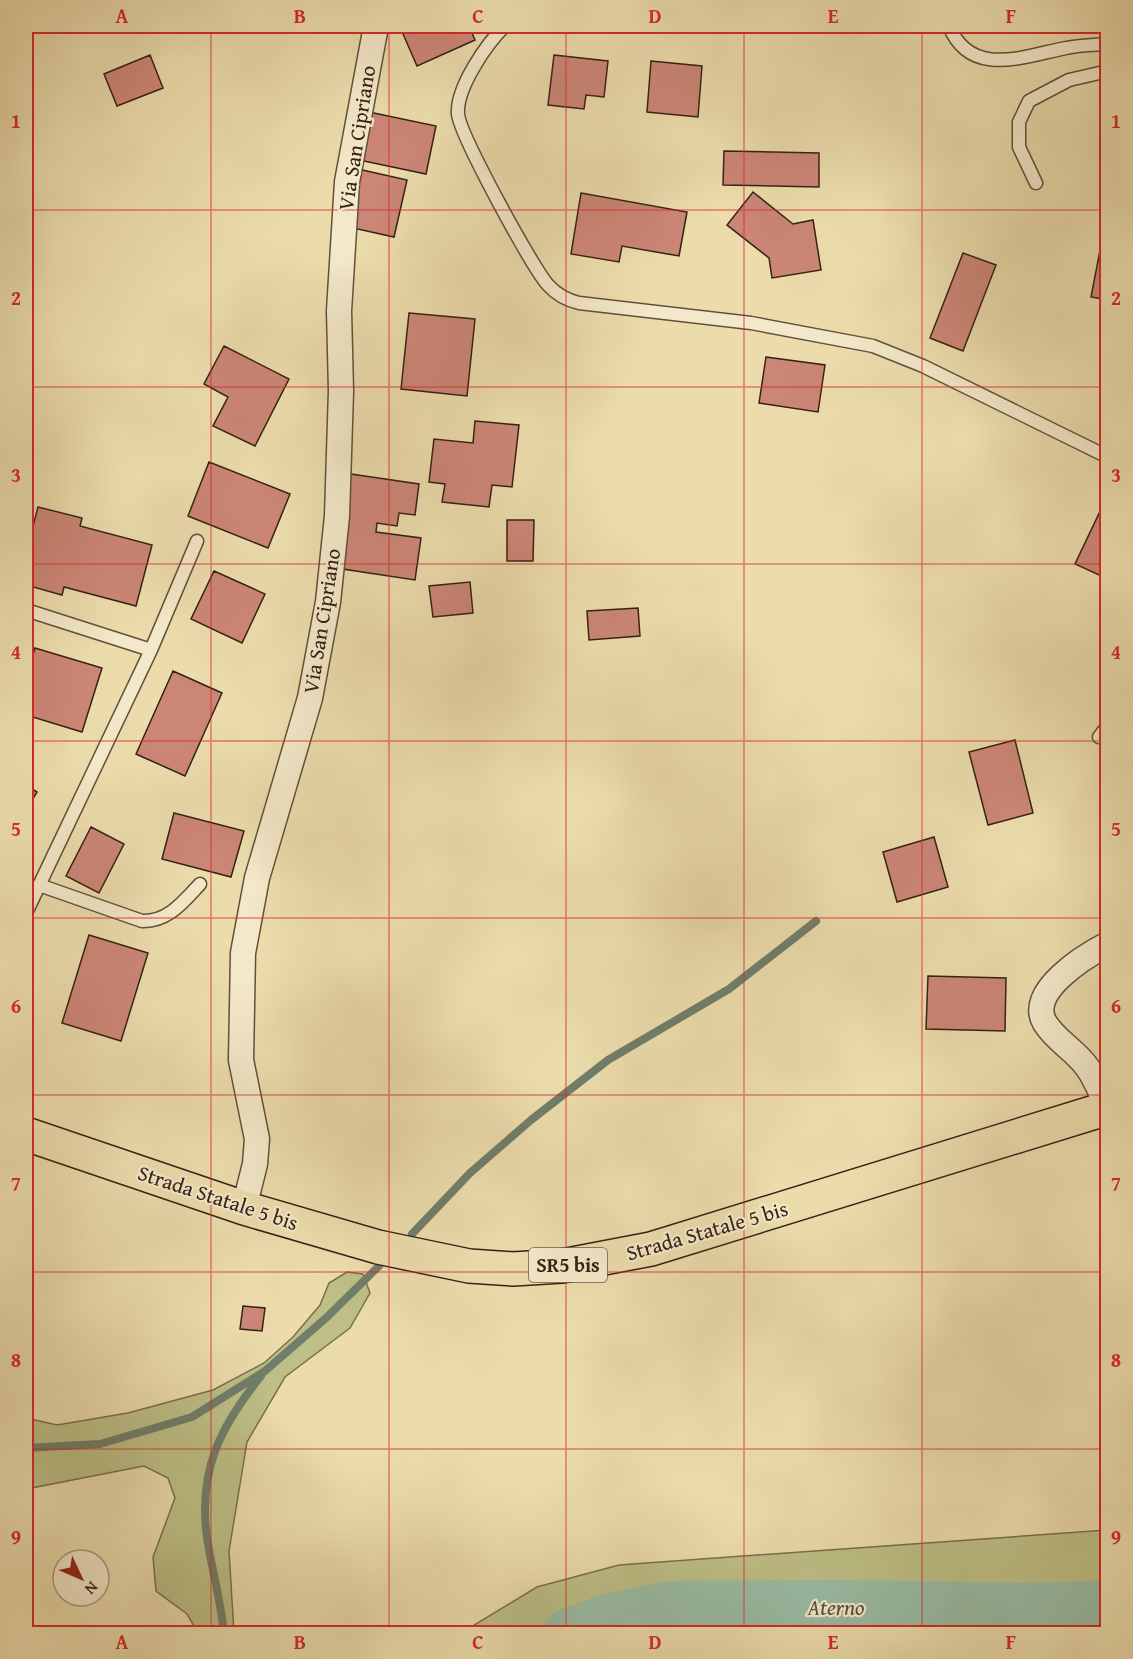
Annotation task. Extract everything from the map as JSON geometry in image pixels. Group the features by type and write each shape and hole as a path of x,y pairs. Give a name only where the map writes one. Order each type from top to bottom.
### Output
{"main road":[{"name":"Strada Statale 5 bis","path":"26,1134 244,1208 427,1260 513,1269 562,1266 620,1256 692,1238 1107,1108"}],"street":[{"name":"Via San Cipriano","path":"244,1208 255,1164 257,1139 241,1060 243,953 257,878 310,698 328,602 337,516 341,391 339,311 346,182 375,26"},
{"path":"1107,944 1061,976 1048,990 1041,1010 1043,1021 1051,1031 1088,1068 1107,1108"}],"lane":[{"path":"505,26 468,78 460,96 458,113 469,144 538,269 556,293 579,303 751,323 873,346 923,366 1107,458"},
{"path":"949,26 960,43 984,59 1006,60 1070,47 1107,44"},
{"path":"1036,183 1019,147 1019,122 1029,101 1069,80 1107,71"},
{"path":"26,913 34,888 151,650 197,541"},
{"path":"26,610 151,650"},
{"path":"1099,737 1107,725"},
{"path":"34,888 142,921 155,921 170,914 200,884"}],"green space":[{"path":"347,1272 363,1274 370,1293 350,1328 285,1377 247,1442 229,1551 234,1633 198,1633 187,1614 156,1591 153,1557 175,1498 168,1478 144,1466 26,1489 26,1418 57,1425 128,1413 213,1390 264,1363 293,1337 320,1305 329,1283"},
{"path":"1107,1530 1107,1633 461,1633 537,1587 619,1565"}],"building":[{"path":"422,26 469,26 475,40 417,66 403,34"},
{"path":"150,55 163,88 117,106 104,74"},
{"path":"554,55 608,61 604,97 586,95 584,109 548,105"},
{"path":"651,61 702,66 698,117 647,112"},
{"path":"369,112 436,126 426,174 359,160"},
{"path":"724,151 819,153 819,187 723,185"},
{"path":"358,169 407,180 394,237 353,228"},
{"path":"753,192 793,224 813,220 821,270 772,278 769,258 727,225"},
{"path":"581,193 687,212 679,256 622,246 619,262 571,254"},
{"path":"1108,209 1108,300 1091,297"},
{"path":"963,253 996,265 963,351 930,338"},
{"path":"409,313 475,319 467,396 401,389"},
{"path":"224,346 289,379 255,446 213,426 228,397 204,384"},
{"path":"766,357 825,365 818,412 759,403"},
{"path":"475,421 519,425 512,487 492,485 489,507 442,502 445,484 429,482 434,439 473,443"},
{"path":"209,462 290,494 268,548 188,516"},
{"path":"351,474 419,484 415,515 399,513 397,526 377,523 376,532 421,538 415,580 336,568"},
{"path":"1103,505 1108,507 1108,579 1075,564"},
{"path":"38,507 82,518 80,526 152,545 136,606 64,587 62,595 26,585 26,553"},
{"path":"507,520 534,520 533,561 507,561"},
{"path":"214,571 265,594 242,643 191,619"},
{"path":"470,582 473,613 433,617 429,586"},
{"path":"638,608 640,636 589,640 587,611"},
{"path":"35,648 102,668 82,732 26,715 26,678"},
{"path":"173,671 222,693 185,776 136,754"},
{"path":"1015,740 1033,813 988,825 969,752"},
{"path":"26,785 37,792 26,810"},
{"path":"174,813 244,831 231,877 162,859"},
{"path":"91,827 124,844 99,893 66,876"},
{"path":"934,837 948,887 897,902 883,852"},
{"path":"89,935 148,953 121,1041 62,1023"},
{"path":"928,976 1006,978 1005,1031 926,1029"},
{"path":"243,1306 265,1308 262,1331 240,1329"}],"waterway":[{"path":"412,1234 470,1173 531,1120 608,1060 729,989 816,921"},
{"path":"26,1448 100,1444 192,1417 265,1371 326,1318 379,1266"},
{"path":"224,1634 207,1538 205,1514 209,1470 215,1451 234,1413 261,1376"},
{"name":"Aterno","path":"567,1634 608,1619 670,1606 838,1605 1037,1608 1108,1605"}]}
